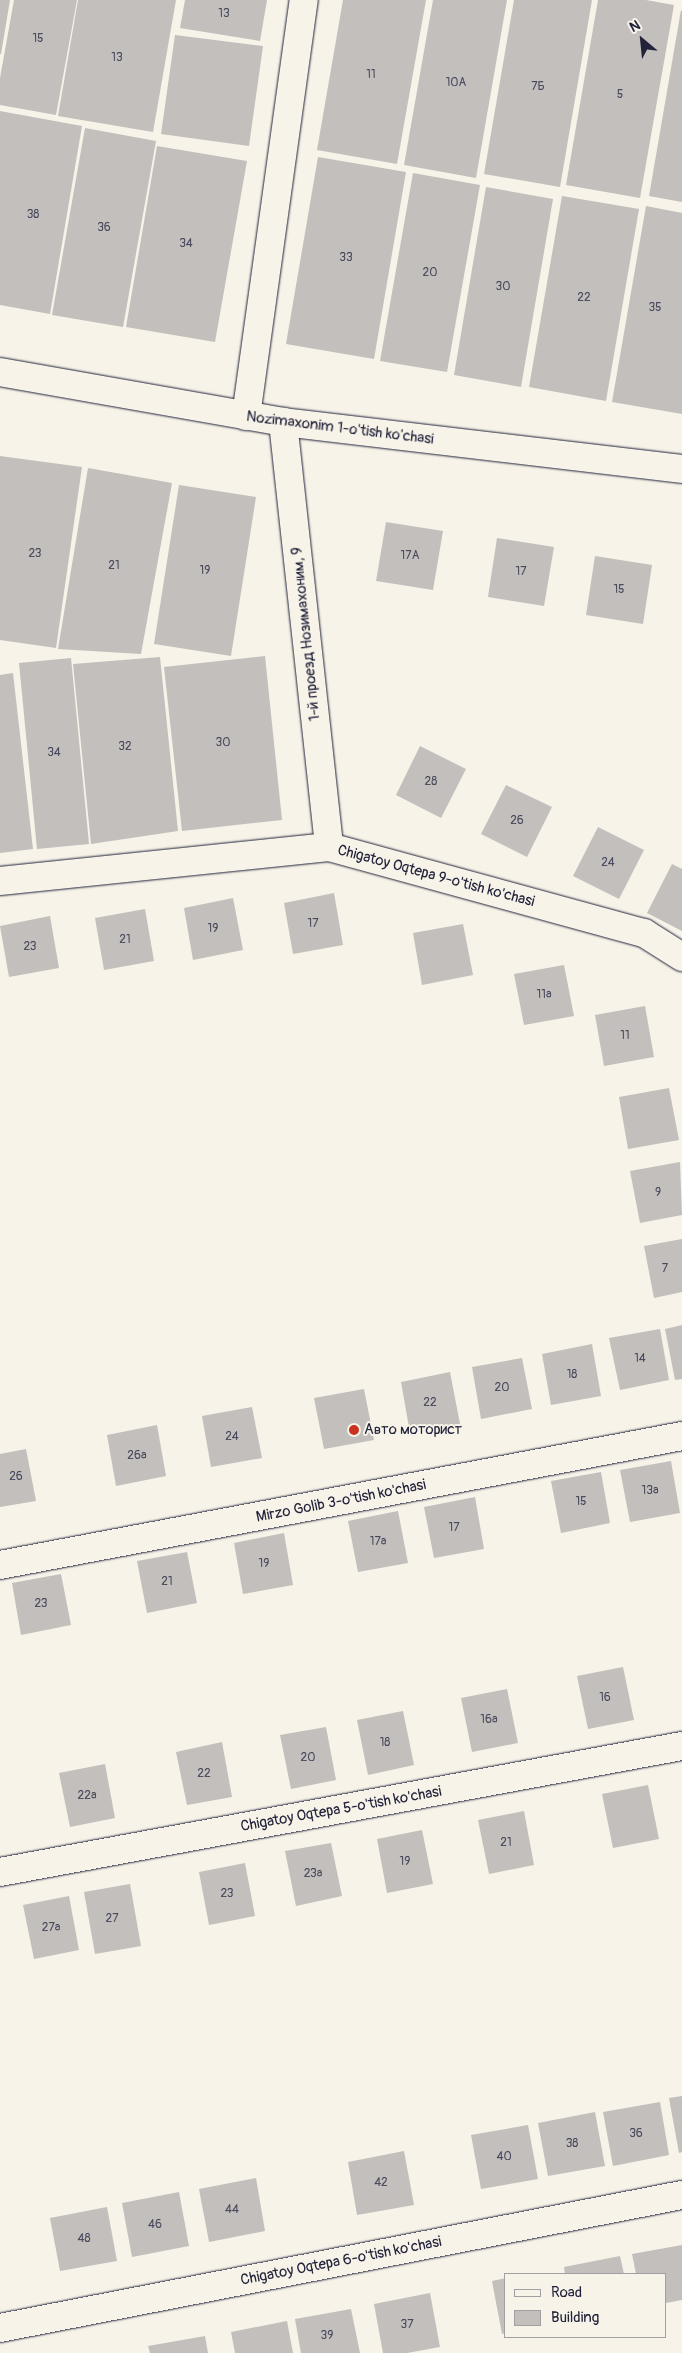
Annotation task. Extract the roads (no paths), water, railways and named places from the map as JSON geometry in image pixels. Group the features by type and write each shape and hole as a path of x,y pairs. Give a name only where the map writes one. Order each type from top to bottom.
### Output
{"street":[{"path":"246,416 304,0"},
{"name":"Nozimaxonim 1-o'tish ko'chasi","path":"0,372 283,422 682,469"},
{"name":"1-й проезд Нозимахоним, 9","path":"283,422 329,847"},
{"name":"Chigatoy Oqtepa 9-o'tish ko'chasi","path":"0,880 329,847 644,933 682,957"},
{"name":"Mirzo Golib 3-o'tish ko'chasi","path":"0,1565 682,1436"},
{"name":"Chigatoy Oqtepa 5-o'tish ko'chasi","path":"0,1872 682,1746"},
{"name":"Chigatoy Oqtepa 6-o'tish ko'chasi","path":"0,2328 682,2195"}],"place":[{"name":"Авто моторист","path":"354,1430"}]}
